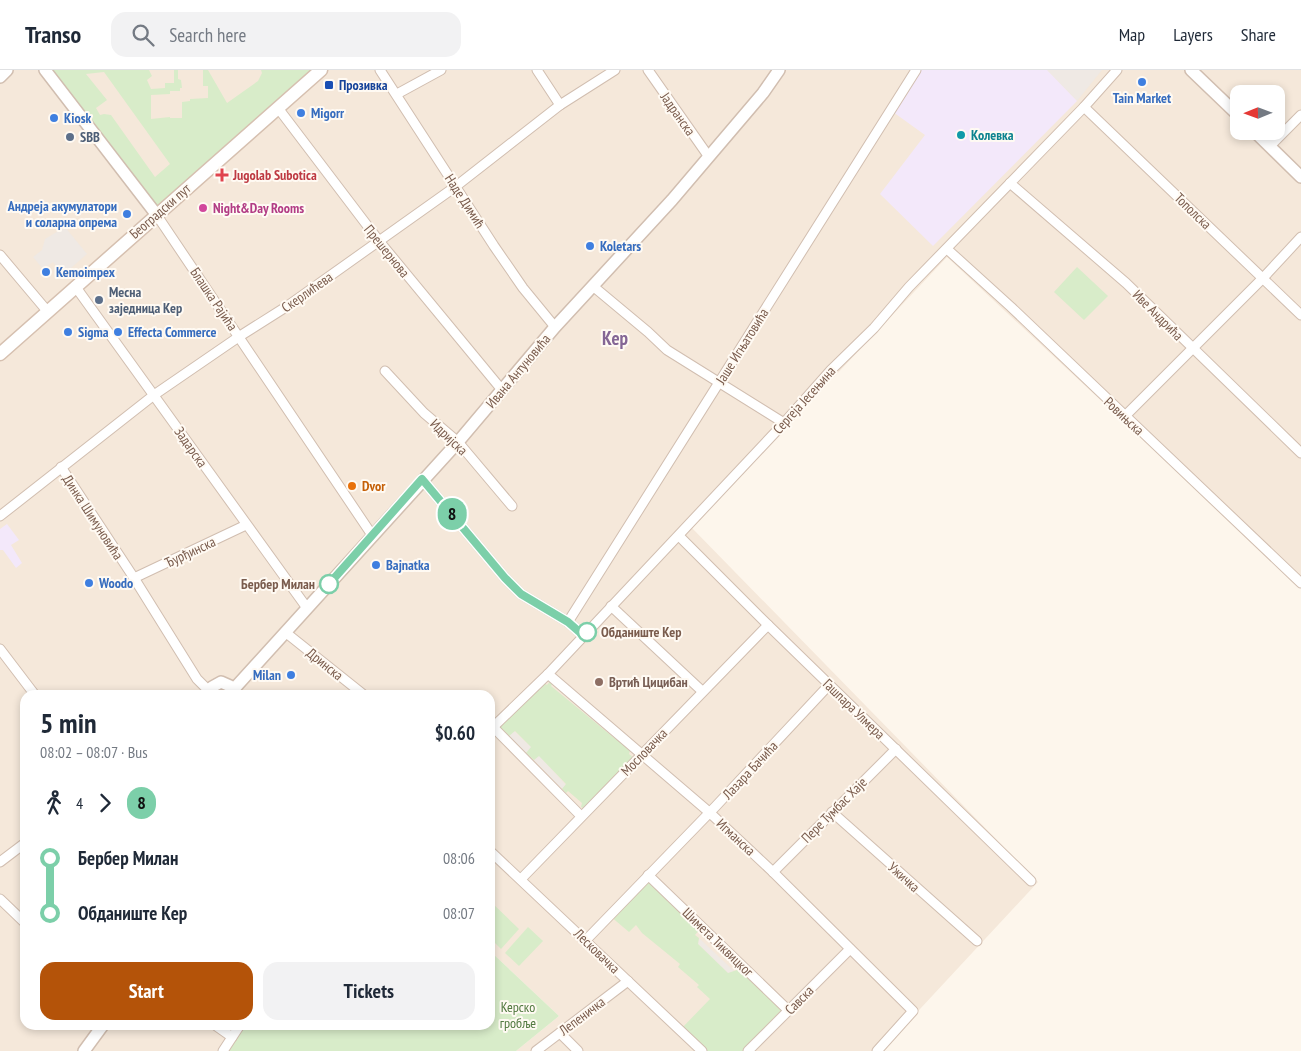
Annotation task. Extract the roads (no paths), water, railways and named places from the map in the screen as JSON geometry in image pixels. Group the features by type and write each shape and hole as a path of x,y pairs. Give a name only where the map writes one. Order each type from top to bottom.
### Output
{"main road":[{"name":"Београдски пут","path":"0,354 321,70"}],"street":[{"path":"0,77 7,70"},
{"name":"Блашка Рајића","path":"45,70 156,214 240,336 372,535"},
{"name":"Наде Димић","path":"380,70 523,288 555,327"},
{"path":"397,94 441,70"},
{"path":"537,70 560,105"},
{"name":"Скерлићева","path":"0,516 154,396 379,242 455,187 560,105 615,70"},
{"name":"Јадранска","path":"648,70 709,157"},
{"name":"Ивана Антуновића","path":"211,690 216,684 231,689 307,608 422,479 458,442 555,327 709,157 763,93 779,70"},
{"name":"Јаше Игњатовића","path":"568,622 916,70"},
{"name":"Сергеја Јесењина","path":"495,725 548,674 679,536 831,370 874,328 910,287 1084,107 1117,70"},
{"path":"1191,70 1230,107"},
{"name":"Тополска","path":"1084,107 1301,315"},
{"name":"Прешернова","path":"278,108 379,242 502,390"},
{"path":"1270,146 1301,115"},
{"path":"1264,140 1301,177"},
{"name":"Иве Андрића","path":"1010,183 1126,283 1301,453"},
{"path":"1125,416 1263,278 1301,237"},
{"name":"Ровињска","path":"947,249 1301,583"},
{"path":"0,255 48,312"},
{"name":"Задарска","path":"75,286 246,526 307,608"},
{"path":"594,286 667,350 784,423"},
{"name":"Идријска","path":"385,371 424,414 458,442 512,506"},
{"name":"Динка Шимуновића","path":"61,468 206,690"},
{"path":"422,479 505,578 521,594 568,622 584,636"},
{"name":"Ђурђинска","path":"134,578 246,526"},
{"name":"Гашпара Улмера","path":"679,536 1031,881"},
{"path":"611,606 702,691"},
{"name":"Мословачка","path":"521,879 768,625"},
{"name":"Дринска","path":"285,632 358,690"},
{"path":"0,649 30,690"},
{"name":"Игманска","path":"548,674 709,812 773,872 913,1011 877,1051"},
{"name":"Лазара Бачића","path":"586,940 829,685"},
{"path":"495,731 581,816"},
{"name":"Пере Тумбас Хаје","path":"773,872 896,749"},
{"name":"Ужичка","path":"832,812 976,941"},
{"path":"0,862 20,847"},
{"name":"Лесковачка","path":"495,856 702,1051"},
{"name":"Шимета Тиквицког","path":"648,874 788,1010"},
{"path":"0,899 20,918"},
{"name":"Савска","path":"748,1051 850,949"},
{"name":"Лепеничка","path":"536,1051 628,981"},
{"path":"84,1051 99,1030"},
{"path":"222,1030 232,1037"},
{"path":"223,1051 237,1030"},
{"path":"560,1033 578,1051"}],"place":[{"name":"Tain Market","path":"1142,82"},
{"name":"Прозивка","path":"329,85"},
{"name":"Migorr","path":"301,113"},
{"name":"Kiosk","path":"54,118"},
{"name":"Колевка","path":"961,135"},
{"name":"SBB","path":"70,137"},
{"name":"Jugolab Subotica","path":"222,175"},
{"name":"Night&Day Rooms","path":"203,208"},
{"name":"Андреја акумулатори и соларна опрема","path":"127,214"},
{"name":"Koletars","path":"590,246"},
{"name":"Kemoimpex","path":"46,272"},
{"name":"Месна заједница Кер","path":"99,300"},
{"name":"Sigma","path":"68,332"},
{"name":"Effecta Commerce","path":"118,332"},
{"name":"Dvor","path":"352,486"},
{"name":"Bajnatka","path":"376,565"},
{"name":"Woodo","path":"89,583"},
{"name":"Бербер Милан","path":"329,584"},
{"name":"Обданиште Кер","path":"587,632"},
{"name":"Milan","path":"291,675"},
{"name":"Вртић Цицибан","path":"599,682"}],"district":[{"name":"Кер","path":"615,338"}],"park label":[{"name":"Керско гробље","path":"518,1016"}]}
